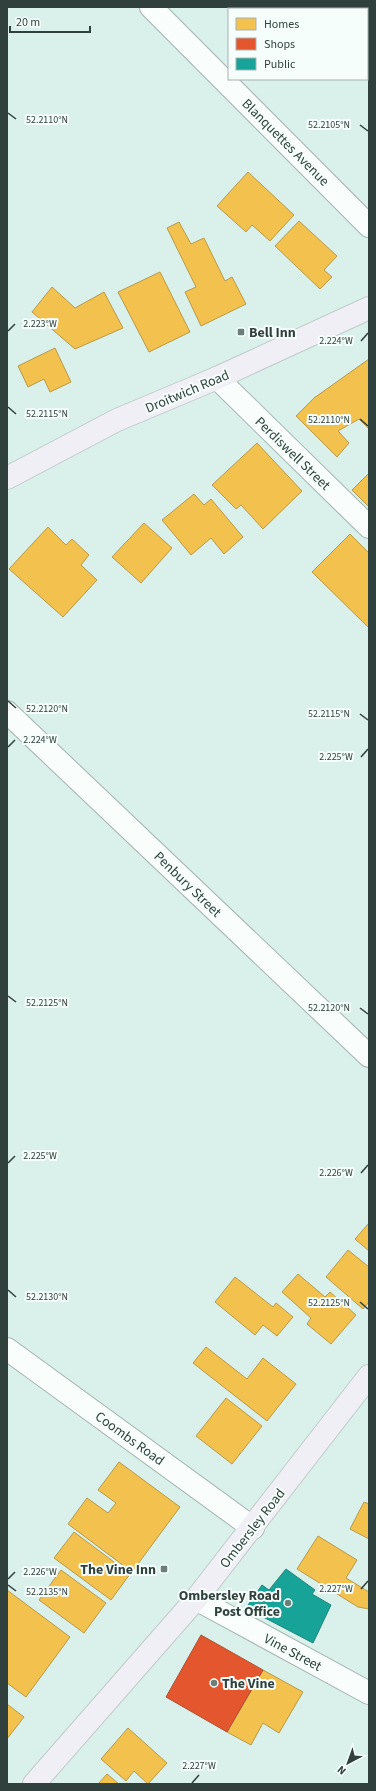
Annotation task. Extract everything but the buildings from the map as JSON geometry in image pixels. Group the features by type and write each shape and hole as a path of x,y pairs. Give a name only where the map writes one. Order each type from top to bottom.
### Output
{"main road":[{"name":"Droitwich Road","path":"7,478 117,420 217,378 369,308"},
{"name":"Ombersley Road","path":"34,1784 196,1599 253,1528 369,1376"}],"street":[{"name":"Blanquettes Avenue","path":"151,7 369,226"},
{"name":"Perdiswell Street","path":"217,378 369,527"},
{"name":"Penbury Street","path":"7,712 369,1056"},
{"name":"Coombs Road","path":"7,1349 253,1528"},
{"name":"Vine Street","path":"196,1599 369,1693"}],"place":[{"name":"Bell Inn","path":"241,332"},
{"name":"The Vine Inn","path":"164,1569"},
{"name":"Ombersley Road Post Office","path":"288,1603"},
{"name":"The Vine","path":"214,1683"}]}
